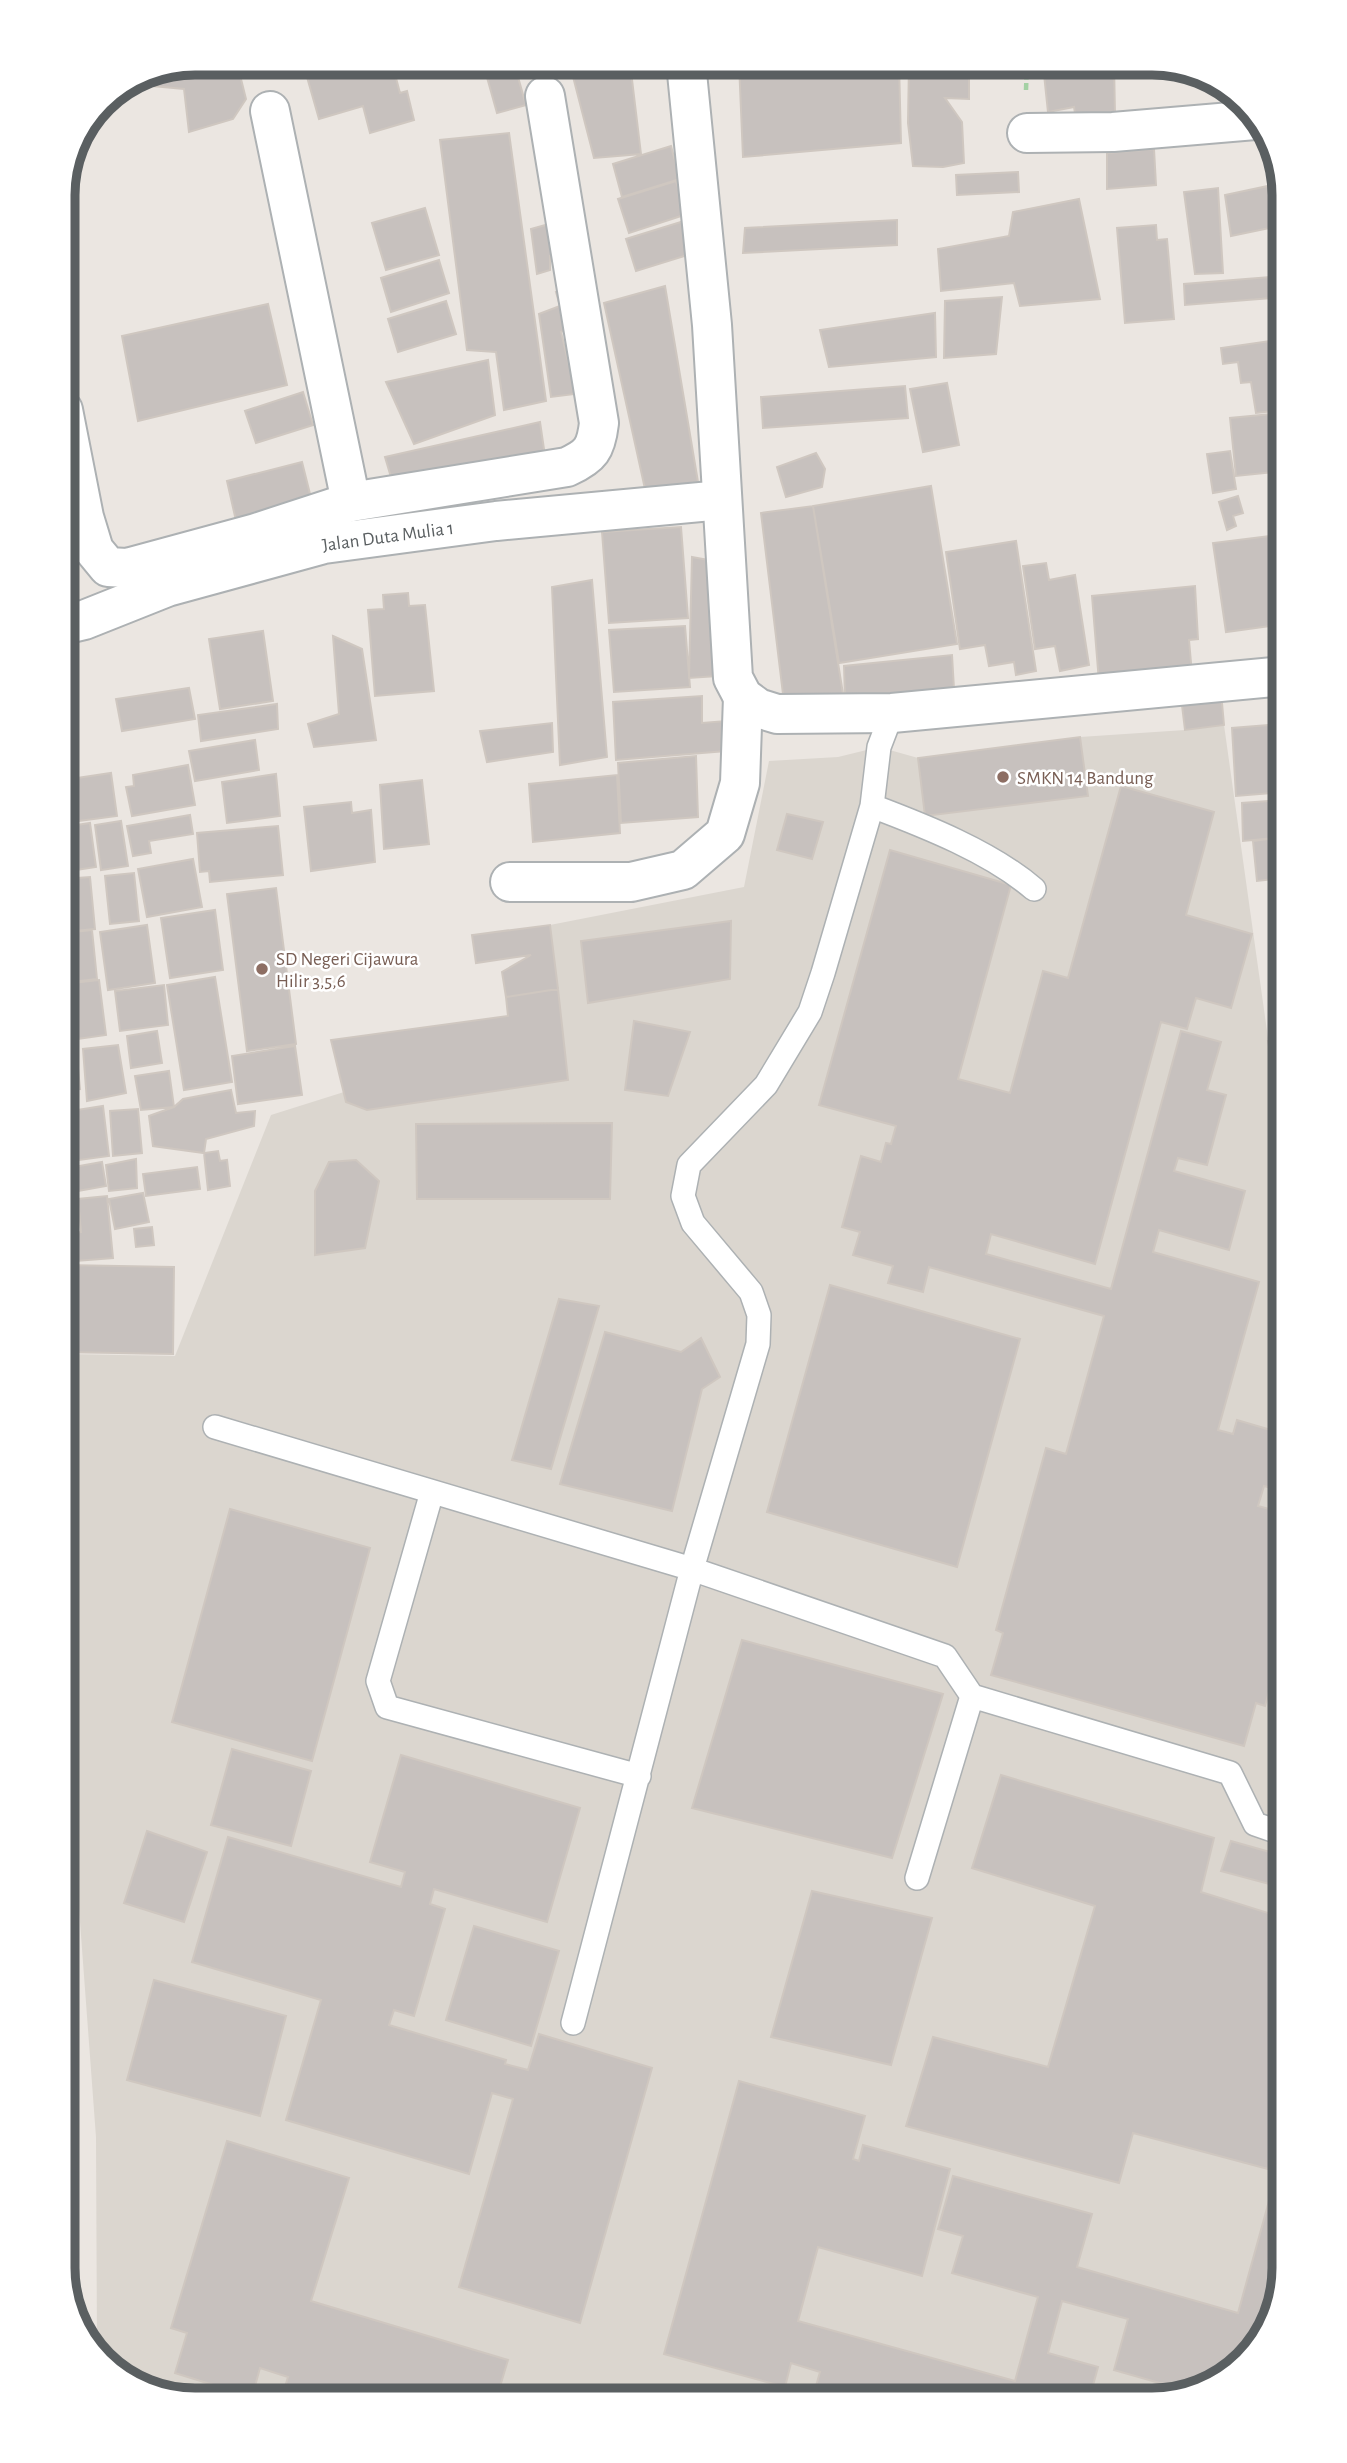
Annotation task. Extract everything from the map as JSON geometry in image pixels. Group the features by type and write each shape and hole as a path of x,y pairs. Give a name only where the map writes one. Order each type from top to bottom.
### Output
{"street":[{"path":"687,76 712,325 733,678 743,697 758,708 777,714 892,713 1272,677"},
{"path":"76,476 94,550 108,567 127,568 256,533 351,502 567,467 585,459 597,443 599,423 545,96"},
{"path":"270,111 351,502"},
{"path":"1027,133 1113,132 1246,121"},
{"name":"Jalan Duta Mulia 1","path":"76,622 167,587 324,544 496,521 722,500"},
{"path":"509,882 631,882 683,870 725,834 740,783 743,697"}],"lane":[{"path":"573,2023 692,1569 758,1343 759,1315 751,1292 693,1223 683,1196 689,1165 766,1085 810,1012 872,806 880,747 892,713"},
{"path":"872,806 991,858 1034,889"},
{"path":"215,1427 692,1569 945,1656 972,1696 1230,1773 1255,1824 1272,1830"},
{"path":"432,1492 378,1681 387,1707 639,1776"},
{"path":"917,1878 972,1696"}],"shaded area":[{"path":"1224,725 1272,1067 1272,2268 1265,2307 1252,2335 1225,2363 1212,2372 1198,2379 1152,2388 187,2387 156,2381 135,2372 110,2353 97,2337 96,2137 75,1857 75,1354 175,1356 271,1115 344,1092 568,1080 550,925 744,887 769,761 838,757 879,747 918,758 1080,737"}],"building":[{"path":"195,75 240,75 246,99 233,119 189,132 184,89 146,85"},
{"path":"306,75 395,75 400,93 407,91 414,120 370,133 363,106 319,119"},
{"path":"486,75 518,75 526,105 497,113"},
{"path":"573,75 632,75 641,154 594,158"},
{"path":"740,76 899,76 901,143 743,157"},
{"path":"909,76 973,76 969,76 969,99 945,98 962,122 964,163 943,167 913,166 908,123"},
{"path":"1044,76 1114,76 1115,115 1076,119 1074,107 1048,112"},
{"path":"509,133 546,401 504,410 496,352 467,350 440,140"},
{"path":"671,146 680,179 622,197 613,164"},
{"path":"1154,149 1156,185 1107,189 1107,153"},
{"path":"1018,172 1019,192 957,195 956,175"},
{"path":"676,181 687,214 629,233 618,199"},
{"path":"1271,185 1272,227 1231,236 1225,195"},
{"path":"1218,188 1223,273 1195,274 1184,192"},
{"path":"1079,199 1100,299 1020,306 1014,283 941,291 938,249 1009,236 1013,212"},
{"path":"425,208 439,255 386,270 372,223"},
{"path":"897,220 897,245 743,253 745,228"},
{"path":"684,221 694,253 636,271 626,239"},
{"path":"556,222 563,251 550,256 550,270 537,274 531,229"},
{"path":"1156,225 1157,240 1167,239 1174,319 1125,323 1117,228"},
{"path":"439,260 449,293 391,312 381,278"},
{"path":"1270,277 1272,298 1185,305 1184,284"},
{"path":"665,286 698,482 645,489 604,303"},
{"path":"567,289 578,326 561,332 569,365 581,366 583,393 551,397 539,314 560,306 556,292"},
{"path":"1002,297 996,354 944,358 945,301"},
{"path":"446,301 456,334 398,352 388,319"},
{"path":"268,304 287,385 138,421 122,336"},
{"path":"935,313 936,357 829,367 820,330"},
{"path":"1272,341 1272,411 1256,413 1251,382 1241,383 1238,362 1223,364 1221,348"},
{"path":"488,360 495,415 414,444 386,382"},
{"path":"947,383 959,445 923,452 910,389"},
{"path":"905,386 908,418 763,428 761,397"},
{"path":"303,392 313,425 256,443 245,411"},
{"path":"1272,414 1272,472 1236,476 1230,418"},
{"path":"540,422 545,456 396,494 385,457"},
{"path":"1230,451 1236,489 1213,493 1207,454"},
{"path":"816,453 825,469 822,487 786,497 777,467"},
{"path":"302,462 313,506 239,534 227,481"},
{"path":"931,486 957,644 839,663 813,506"},
{"path":"1238,496 1243,513 1233,516 1236,526 1227,530 1219,502"},
{"path":"813,506 843,694 783,694 761,513"},
{"path":"681,527 688,618 609,623 602,532"},
{"path":"1272,536 1272,626 1226,632 1213,543"},
{"path":"1016,541 1036,671 1016,675 1014,662 989,666 985,645 960,649 946,552"},
{"path":"692,557 720,562 717,676 689,678"},
{"path":"1046,563 1049,580 1075,575 1089,665 1060,671 1055,646 1035,649 1023,566"},
{"path":"592,580 607,757 560,765 552,587"},
{"path":"1195,586 1198,639 1189,640 1192,674 1099,682 1092,596"},
{"path":"408,593 409,606 425,605 434,691 375,696 368,610 384,609 383,595"},
{"path":"685,626 690,687 614,692 609,630"},
{"path":"263,631 273,701 220,709 209,639"},
{"path":"333,636 362,649 376,740 314,747 308,724 339,714"},
{"path":"952,655 954,689 865,707 845,697 844,666"},
{"path":"189,688 195,719 122,731 116,699"},
{"path":"1221,692 1224,725 1185,730 1181,697"},
{"path":"702,696 702,723 726,721 726,751 616,760 613,702"},
{"path":"277,704 278,729 201,741 198,715"},
{"path":"552,723 553,752 487,762 480,731"},
{"path":"1272,725 1272,793 1236,796 1232,728"},
{"name":"SMKN 14 Bandung","path":"1080,737 1088,796 925,816 918,758"},
{"path":"255,740 259,770 195,781 189,751"},
{"path":"696,756 698,817 621,823 618,763"},
{"path":"188,765 195,805 132,816 126,787 134,786 133,775"},
{"path":"111,773 117,816 76,821 76,778"},
{"path":"276,774 280,816 227,823 222,782"},
{"path":"617,775 620,833 533,842 529,784"},
{"path":"422,780 429,844 384,849 380,785"},
{"path":"1121,786 1214,812 1186,915 1252,934 1231,1008 1196,998 1187,1029 1161,1022 1095,1264 991,1234 986,1254 1111,1289 1181,1031 1221,1042 1207,1090 1226,1095 1207,1165 1178,1158 1174,1171 1245,1191 1229,1250 1159,1230 1153,1252 1259,1282 1218,1430 1233,1434 1237,1420 1272,1430 1272,1488 1264,1486 1258,1506 1272,1510 1272,1681 1265,1706 1256,1703 1244,1746 991,1675 1003,1633 996,1630 1046,1448 1066,1454 1104,1316 929,1267 923,1292 888,1283 893,1266 853,1255 860,1232 842,1227 861,1156 881,1162 886,1143 891,1144 896,1126 819,1105 890,850 1011,885 958,1079 1010,1093 1043,971 1068,978"},
{"path":"1272,801 1272,838 1243,841 1242,803"},
{"path":"351,802 352,813 371,810 375,862 311,871 304,807"},
{"path":"787,814 823,822 812,859 777,850"},
{"path":"190,815 193,834 149,841 151,853 133,856 127,826"},
{"path":"121,821 128,866 101,870 95,825"},
{"path":"90,823 96,867 76,870 76,825"},
{"path":"278,826 283,875 210,882 209,871 200,872 197,833"},
{"path":"1272,839 1272,879 1257,881 1253,841"},
{"path":"193,859 202,907 147,917 138,869"},
{"path":"134,873 139,921 110,924 105,876"},
{"path":"90,877 95,929 76,931 76,878"},
{"name":"SD Negeri Cijawura Hilir 3,5,6","path":"276,888 296,1044 247,1051 227,894"},
{"path":"215,910 223,970 170,978 161,918"},
{"path":"731,921 730,979 588,1003 581,941"},
{"path":"147,925 155,983 108,990 100,932"},
{"path":"550,925 558,989 506,997 502,972 531,955 476,963 472,935"},
{"path":"92,930 97,979 76,982 76,932"},
{"path":"215,977 232,1082 184,1090 167,985"},
{"path":"99,980 106,1035 76,1039 76,983"},
{"path":"164,985 168,1025 120,1031 115,991"},
{"path":"558,989 568,1080 367,1110 346,1102 331,1040 508,1016 506,997"},
{"path":"634,1021 690,1032 668,1096 625,1090"},
{"path":"157,1031 162,1063 131,1068 127,1036"},
{"path":"1272,1040 1272,1062 1268,1041"},
{"path":"118,1045 126,1093 87,1101 83,1049"},
{"path":"295,1046 302,1095 238,1104 232,1056"},
{"path":"76,1047 80,1089 76,1089"},
{"path":"169,1071 174,1107 141,1110 135,1076"},
{"path":"231,1090 236,1113 255,1111 254,1126 206,1139 204,1153 153,1146 149,1116 174,1107 183,1099"},
{"path":"103,1106 109,1156 76,1161 76,1110"},
{"path":"138,1109 142,1153 113,1156 110,1111"},
{"path":"612,1123 610,1199 417,1199 416,1124"},
{"path":"218,1151 220,1161 227,1160 230,1186 208,1190 204,1153"},
{"path":"136,1159 137,1188 109,1191 106,1165"},
{"path":"356,1160 379,1181 365,1248 315,1255 315,1191 329,1162"},
{"path":"102,1162 106,1186 76,1191 76,1167"},
{"path":"197,1167 200,1189 146,1196 143,1174"},
{"path":"143,1193 149,1222 115,1229 109,1199"},
{"path":"107,1196 113,1258 75,1261 75,1233 81,1232 78,1199"},
{"path":"152,1227 154,1245 136,1247 134,1229"},
{"path":"75,1265 174,1267 173,1354 75,1352"},
{"path":"830,1285 1020,1339 957,1567 767,1512"},
{"path":"559,1299 599,1306 551,1469 512,1460"},
{"path":"605,1332 681,1352 701,1338 720,1377 702,1389 672,1511 560,1484"},
{"path":"230,1509 370,1548 312,1761 172,1722"},
{"path":"742,1640 943,1694 892,1858 692,1808"},
{"path":"232,1749 311,1771 291,1846 211,1825"},
{"path":"401,1755 580,1808 547,1922 434,1889 430,1904 445,1909 414,2016 394,2010 389,2025 506,2060 505,2064 528,2070 539,2034 652,2068 580,2323 459,2287 513,2099 492,2093 469,2174 286,2120 321,2000 192,1962 228,1837 401,1887 405,1872 370,1862"},
{"path":"1001,1775 1214,1838 1201,1892 1272,1914 1272,2155 1268,2169 1133,2133 1119,2183 906,2126 933,2037 1048,2067 1095,1906 972,1868"},
{"path":"147,1831 207,1852 184,1922 124,1903"},
{"path":"1231,1841 1272,1853 1272,1885 1221,1871"},
{"path":"812,1891 932,1918 891,2065 771,2037"},
{"path":"474,1926 559,1951 531,2046 446,2020"},
{"path":"154,1980 286,2016 260,2116 127,2080"},
{"path":"739,2081 865,2116 853,2159 859,2161 863,2145 950,2169 922,2276 818,2247 798,2321 1015,2381 1038,2297 952,2273 963,2236 938,2229 953,2176 1092,2214 1077,2267 1238,2313 1272,2190 1272,2268 1265,2307 1252,2335 1242,2347 1225,2363 1198,2379 1169,2386 1114,2370 1128,2319 1062,2301 1048,2353 1098,2367 1092,2388 816,2388 820,2372 791,2363 785,2387 664,2354"},
{"path":"227,2141 349,2178 311,2301 508,2360 500,2387 285,2387 288,2377 260,2368 255,2387 220,2387 175,2373 187,2333 171,2328"}],"place":[{"name":"SMKN 14 Bandung","path":"1003,777"},
{"name":"SD Negeri Cijawura Hilir 3,5,6","path":"262,969"}]}
